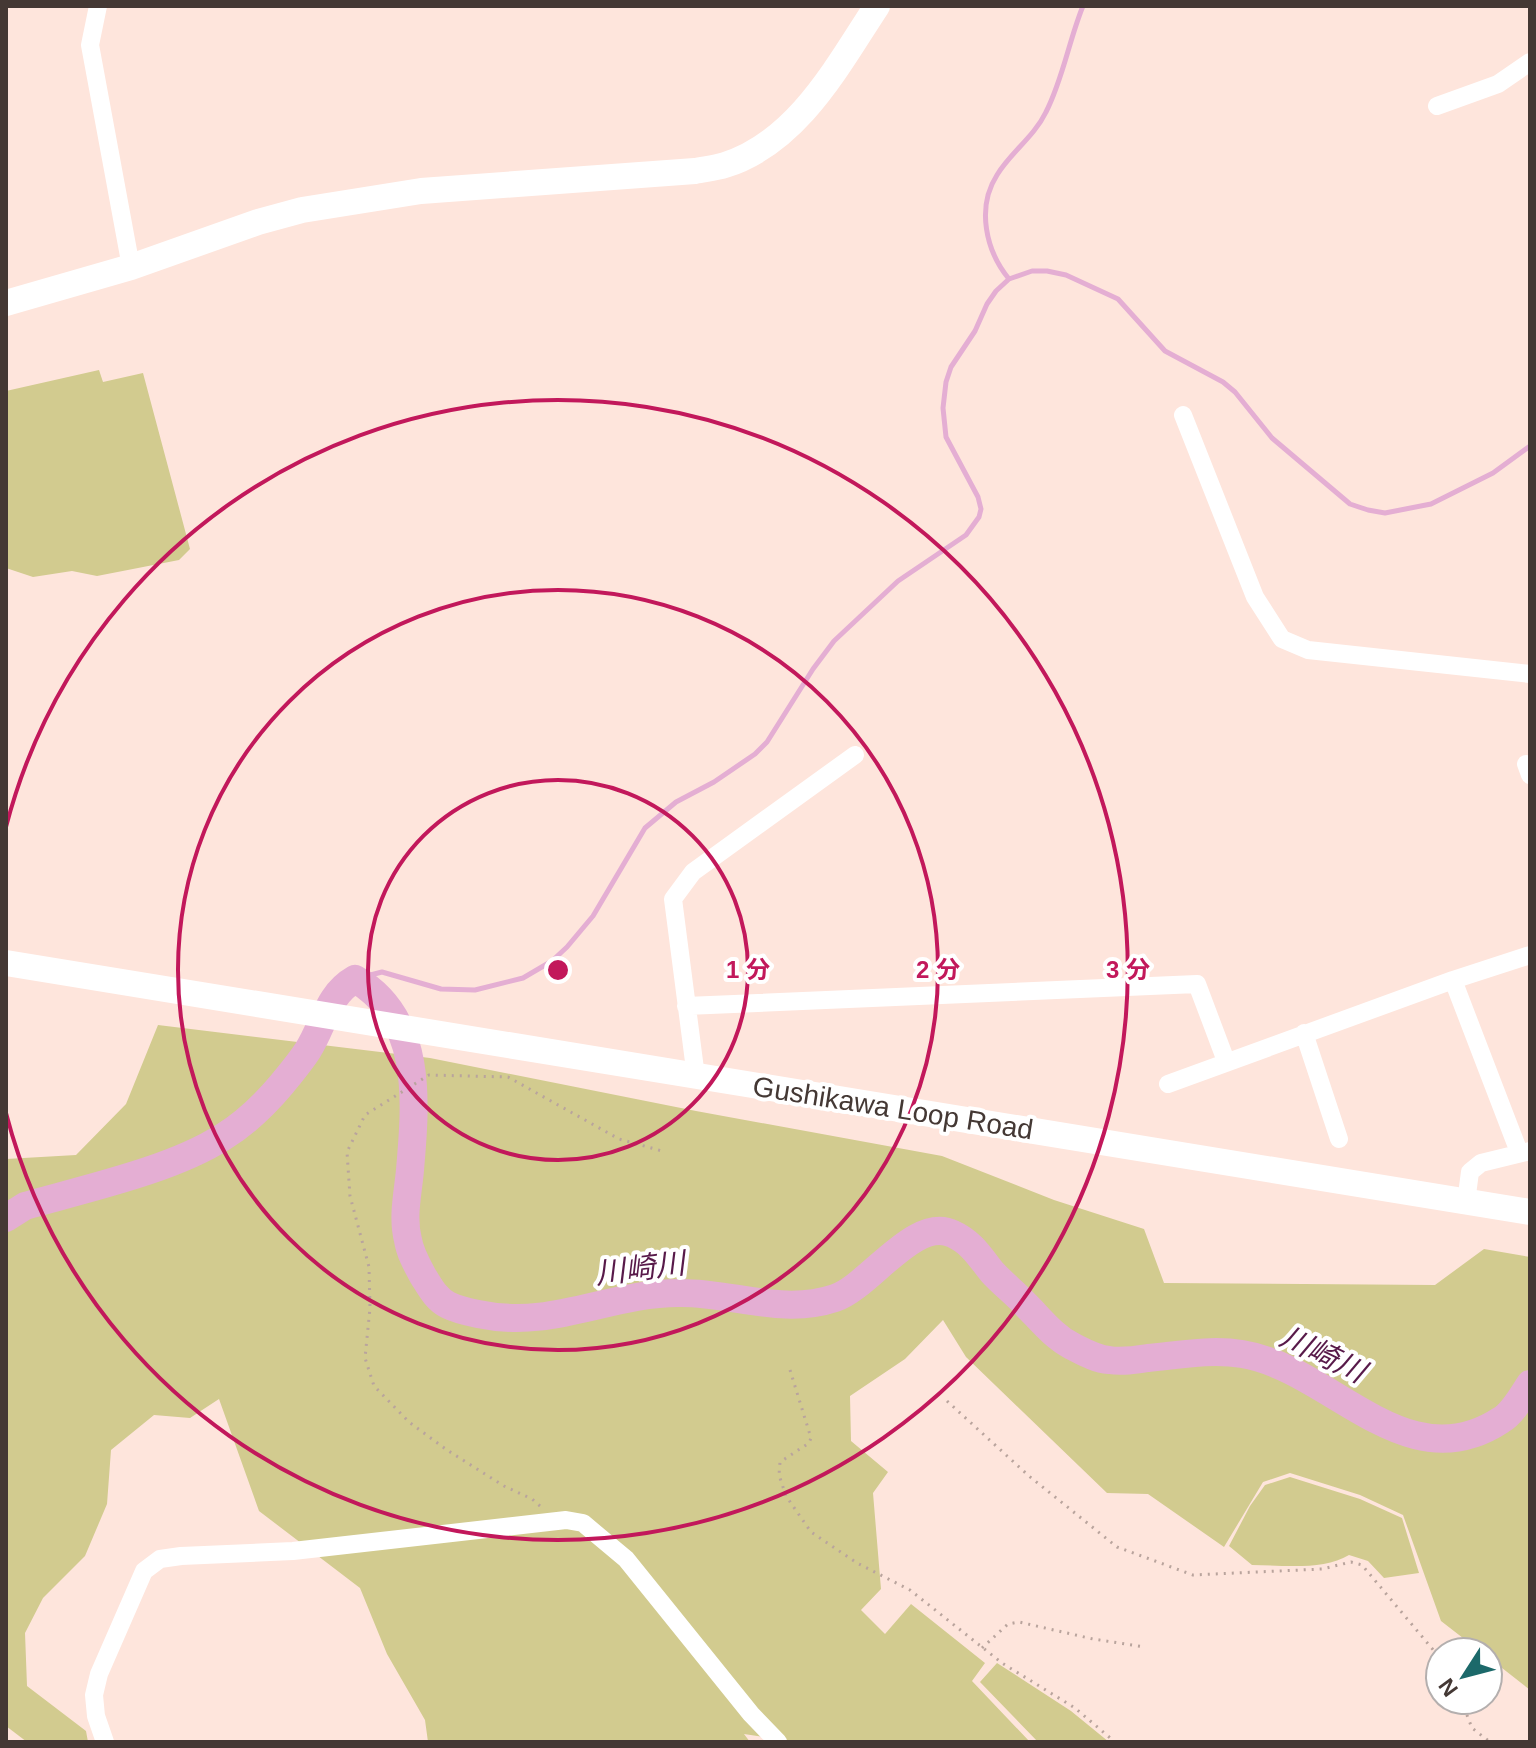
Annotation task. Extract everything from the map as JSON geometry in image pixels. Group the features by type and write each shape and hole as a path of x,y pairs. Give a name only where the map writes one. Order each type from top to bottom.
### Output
{"main road":[{"path":"6,303 131,267 258,222 302,210 421,191 695,171 726,165 770,141 793,121 833,72 877,6"},
{"name":"Gushikawa Loop Road","path":"6,963 1530,1212"}],"street":[{"path":"98,6 90,45 131,267"},
{"path":"1437,106 1498,84 1530,62"},
{"path":"1183,415 1255,597 1282,639 1308,650 1530,674"},
{"path":"696,1077 673,899 693,872 855,755"},
{"path":"1168,1084 1530,955"},
{"path":"1453,980 1525,1152 1481,1163 1470,1172 1466,1202"},
{"path":"686,1006 1197,984 1226,1061"},
{"path":"1304,1033 1339,1139"},
{"path":"105,1742 96,1716 94,1695 99,1674 144,1571 160,1559 293,1551 566,1520 583,1523 626,1559 751,1714 778,1742"}],"path":[{"path":"550,1521 532,1499 504,1486 409,1422 374,1386 365,1358 370,1308 369,1267 350,1196 347,1152 365,1115 429,1075 508,1077 619,1139 662,1151"},
{"path":"790,1370 811,1438 780,1462 779,1475 786,1496 811,1532 857,1563 910,1590 982,1648 1075,1708 1115,1742"},
{"path":"947,1401 1029,1476 1117,1547 1193,1575 1322,1569 1351,1562 1362,1565 1424,1639"},
{"path":"982,1648 1008,1624 1019,1622 1145,1647"},
{"path":"1467,1716 1472,1728 1490,1742"}],"shaded area":[{"path":"99,370 103,382 143,373 190,549 179,560 97,576 72,571 33,577 6,568 6,391"},
{"path":"158,1025 430,1058 942,1156 1054,1200 1144,1229 1164,1283 1435,1285 1484,1249 1530,1257 1530,1690 1504,1670 1504,1636 1460,1636 1441,1621 1403,1515 1360,1495 1290,1473 1263,1482 1224,1547 1148,1494 1107,1493 966,1357 943,1320 905,1359 850,1396 851,1441 888,1472 873,1493 881,1589 861,1610 885,1634 911,1604 985,1663 972,1681 1030,1742 797,1742 744,1734 750,1742 428,1742 425,1720 387,1654 360,1588 259,1511 219,1399 190,1418 154,1415 111,1450 107,1504 85,1556 43,1598 25,1633 27,1686 86,1731 88,1742 27,1742 6,1726 6,1159 76,1155 126,1104"},
{"path":"1290,1477 1360,1499 1402,1518 1419,1573 1384,1578 1368,1561 1349,1555 1315,1565 1252,1565 1229,1546 1265,1485"},
{"path":"997,1663 1071,1711 1109,1742 1038,1742 980,1682"}],"waterway":[{"path":"1009,279 994,256 986,229 987,201 997,175 1046,112 1083,6"},
{"path":"355,979 382,972 441,989 475,990 523,978 552,961 593,916 645,828 676,802 714,782 755,754 767,742 834,641 898,581 966,535 981,509 978,497 946,437 943,408 946,382 951,367 975,331 987,304 1009,279 1032,271 1047,271 1066,275 1118,299 1165,351 1223,382 1235,392 1272,438 1350,504 1368,510 1385,513 1431,504 1493,473 1530,446"},
{"name":"川崎川","path":"6,1218 25,1206 153,1169 202,1149 231,1132 262,1106 289,1076 308,1050 338,993 355,979 377,996 393,1016 404,1038 410,1063 414,1117 406,1231 412,1254 428,1284 440,1299 456,1308 505,1318 531,1317 679,1293 776,1304 815,1303 848,1291 908,1243 923,1234 938,1231 959,1237 1059,1337 1099,1358 1124,1361 1207,1352 1242,1354 1275,1363 1369,1416 1401,1430 1433,1438 1466,1436 1501,1420 1513,1409 1530,1384"}]}
